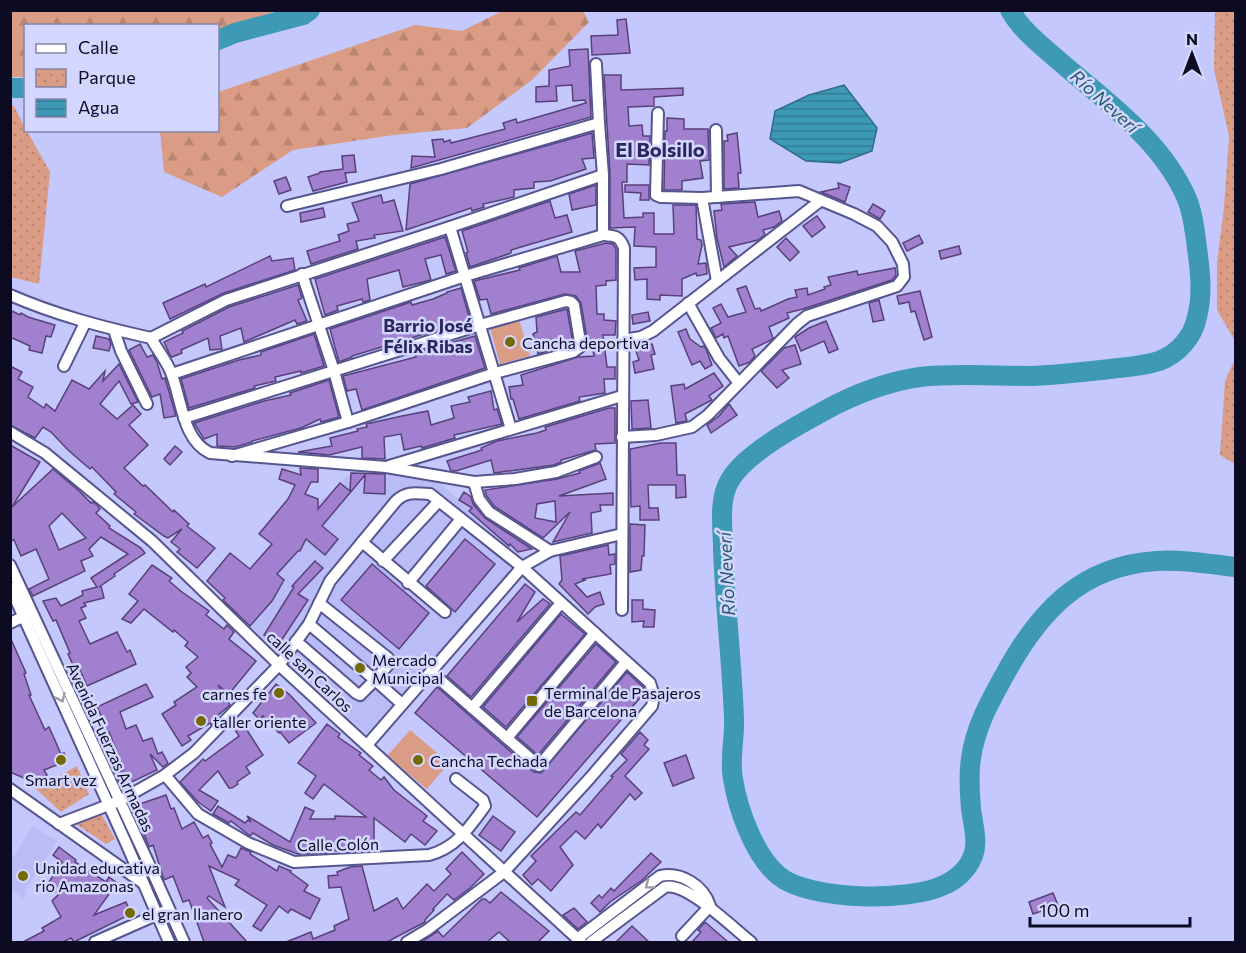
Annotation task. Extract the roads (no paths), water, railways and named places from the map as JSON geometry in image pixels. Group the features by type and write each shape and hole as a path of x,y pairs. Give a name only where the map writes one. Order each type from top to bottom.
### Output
{"street":[{"path":"596,64 603,175 603,236"},
{"path":"622,437 656,435 692,427 708,415 738,382 807,316 897,286 904,277 903,264 892,242 877,226 798,191 702,198 656,195 658,113"},
{"path":"287,206 441,169 598,123"},
{"path":"716,130 717,197"},
{"path":"10,295 85,323 151,338 226,300 450,228 603,175"},
{"path":"702,198 717,281"},
{"path":"623,340 641,337 653,331 820,201"},
{"path":"450,228 511,429"},
{"path":"172,374 465,276 603,236 617,236 622,240 624,248 622,610"},
{"path":"302,274 348,422"},
{"path":"184,418 480,325 566,302 574,305 580,342 577,350 495,373 348,422 232,456"},
{"path":"688,303 719,358 738,382"},
{"path":"64,366 85,323"},
{"path":"114,330 121,351 147,404"},
{"path":"151,338 172,374 184,418 198,445 210,453 386,467 474,482 556,472 596,457"},
{"path":"386,467 622,396"},
{"name":"calle san Carlos","path":"10,432 45,453 152,541 279,665 579,941"},
{"path":"474,482 479,499 489,512 550,551"},
{"path":"58,824 114,802 165,775 194,753 279,665 309,624 330,581 402,495 413,492 430,494 522,567 650,683 654,696 651,706 590,778 504,872 427,930 406,942"},
{"path":"383,561 439,501"},
{"path":"408,583 461,519"},
{"path":"367,745 522,567 550,551 621,534"},
{"path":"362,542 444,612"},
{"name":"Avenida Fuerzas Armadas","path":"10,565 28,614 114,802 160,889 184,942"},
{"name":"Avenida Fuerzas Armadas","path":"10,587 28,614"},
{"path":"296,641 358,695 389,664 388,658 319,603"},
{"path":"472,708 561,603"},
{"path":"10,623 28,614"},
{"path":"309,624 402,704"},
{"path":"507,738 595,633"},
{"path":"431,672 539,766 626,662"},
{"name":"Calle Colón","path":"165,775 198,814 248,843 294,862 429,855 449,848 464,836"},
{"path":"456,779 484,802 485,806 464,836"},
{"path":"10,789 143,883 160,889"},
{"name":"Avenida Fuerzas Armadas","path":"114,802 143,883 169,942"},
{"path":"579,941 660,876 671,874 682,877 707,895 710,906"},
{"path":"591,942 665,887 671,885 710,906 751,942"},
{"path":"682,936 710,906"},
{"path":"95,942 169,910"}],"water":[{"path":"844,85 877,128 872,151 840,163 806,161 770,139 775,111 809,95"}],"waterway":[{"name":"Río Neverí","path":"219,40 235,33 303,15 310,10"},
{"name":"Río Neverí","path":"1010,10 1032,37 1113,106 1148,140 1176,178 1187,199 1195,235 1200,274 1199,309 1195,324 1184,344 1166,358 1147,364 1040,376 961,375 920,377 898,381 855,396 793,428 762,448 738,469 726,488 722,514 734,719 732,772 743,818 762,857 779,876 794,884 836,894 860,896 908,894 928,891 953,880 967,867 975,847 970,772 979,726 1017,653 1047,613 1083,583 1105,572 1129,565 1176,561 1236,567"},
{"name":"Río Neverí","path":"10,88 24,88"}],"place":[{"name":"Cancha deportiva","path":"510,342"},
{"name":"Mercado Municipal","path":"360,668"},
{"name":"carnes fe","path":"279,693"},
{"name":"Terminal de Pasajeros de Barcelona","path":"532,701"},
{"name":"taller oriente","path":"201,721"},
{"name":"Smart vez","path":"61,760"},
{"name":"Cancha Techada","path":"418,760"},
{"name":"Unidad educativa rio Amazonas","path":"23,876"},
{"name":"el gran llanero","path":"130,913"}],"district":[{"name":"El Bolsillo","path":"660,149"},
{"name":"Barrio José Félix Ribas","path":"428,335"}]}
